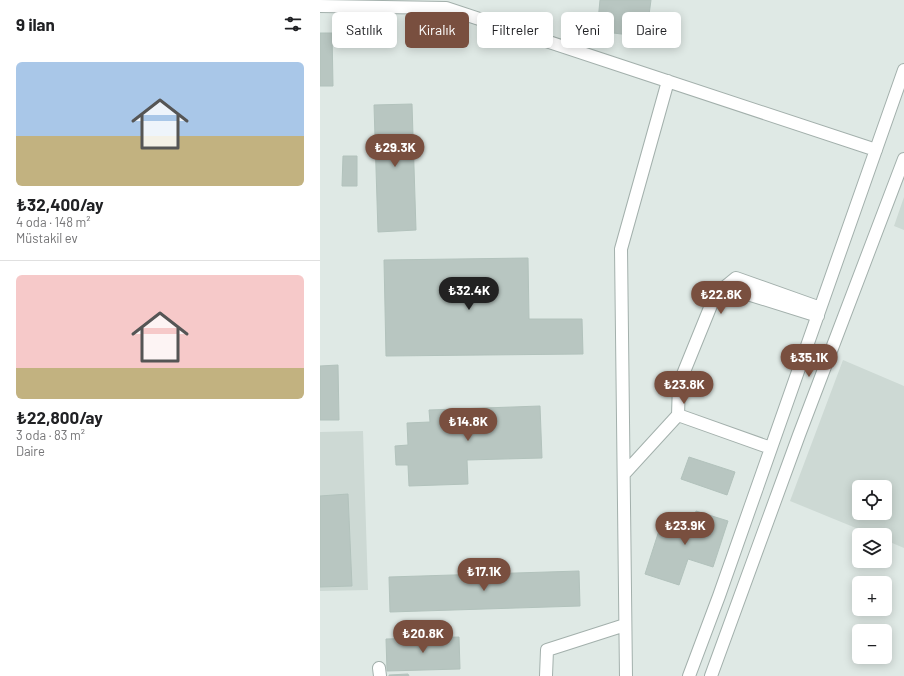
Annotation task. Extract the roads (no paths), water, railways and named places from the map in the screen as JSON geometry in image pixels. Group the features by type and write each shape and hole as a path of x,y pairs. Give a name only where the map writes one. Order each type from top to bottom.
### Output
{"street":[{"path":"320,6 446,8 876,150"},
{"path":"689,676 719,596 904,70"},
{"path":"626,676 621,249 668,81"},
{"path":"711,676 799,435 904,159"},
{"path":"624,474 678,415 680,384 716,294 736,278 815,306 818,316"},
{"path":"678,415 771,448"},
{"path":"546,676 547,650 625,625"}]}
